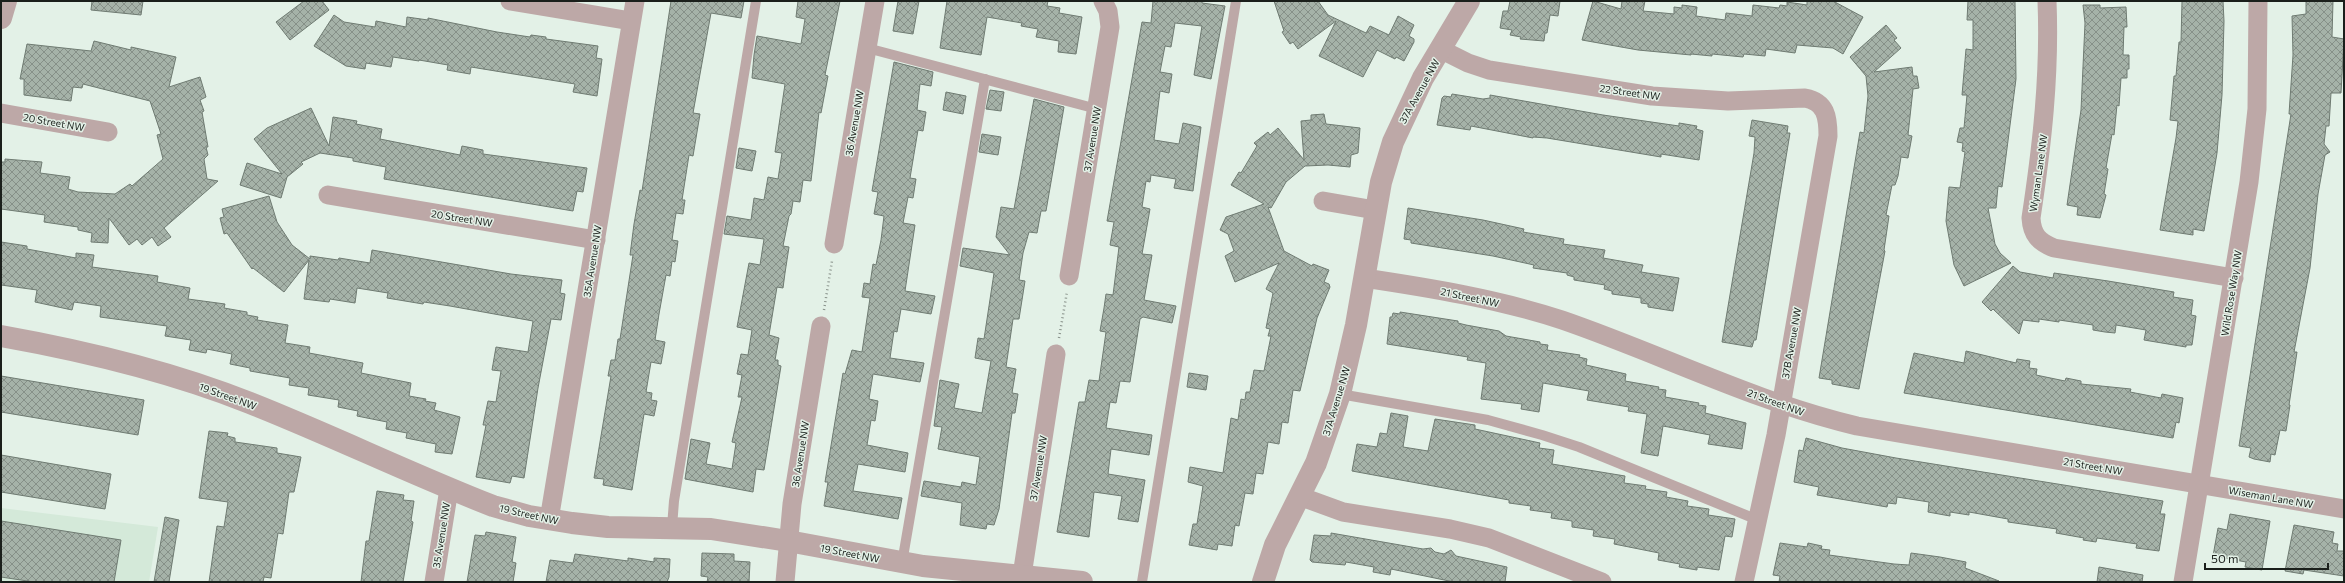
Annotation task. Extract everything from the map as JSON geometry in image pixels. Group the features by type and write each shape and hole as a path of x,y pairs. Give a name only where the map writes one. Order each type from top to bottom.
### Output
{"street":[{"path":"1,18 6,1"},
{"path":"510,1 631,21"},
{"name":"35A Avenue NW","path":"549,520 635,1"},
{"name":"36 Avenue NW","path":"834,244 875,1"},
{"name":"37A Avenue NW","path":"1263,582 1275,545 1316,463 1340,394 1351,350 1375,210 1386,162 1402,120 1423,78 1442,50 1469,1"},
{"name":"Wyman Lane NW","path":"2048,1 2048,73 2046,103 2031,218 2032,226 2037,238 2054,248 2234,278"},
{"name":"Wild Rose Way NW","path":"2183,582 2249,182 2257,110 2258,1"},
{"name":"37 Avenue NW","path":"1070,276 1110,27 1110,18 1104,2"},
{"name":"22 Street NW","path":"1442,50 1468,64 1488,70 1652,96 1728,101 1805,98 1813,100 1821,105"},
{"name":"37B Avenue NW","path":"1744,582 1758,520 1780,405 1828,136 1828,123 1825,110 1821,105"},
{"name":"20 Street NW","path":"1,113 108,132"},
{"name":"20 Street NW","path":"328,195 596,240"},
{"path":"1323,201 1375,210"},
{"name":"21 Street NW","path":"1364,278 1481,298 1561,320 1780,405 1857,426 2199,484"},
{"name":"36 Avenue NW","path":"785,582 788,540 821,326"},
{"name":"19 Street NW","path":"1,336 88,353 195,384 307,427 449,489 493,506 549,520 608,527 711,529 788,540 902,563 1021,580 1082,582"},
{"name":"37 Avenue NW","path":"1021,580 1056,354"},
{"name":"Wiseman Lane NW","path":"2199,484 2344,509"},
{"name":"35 Avenue NW","path":"434,582 449,489"},
{"path":"1300,496 1336,511 1450,529 1489,538 1602,582"}],"lane":[{"path":"672,528 674,501 756,1"},
{"path":"1142,582 1236,1"},
{"path":"867,48 1097,109"},
{"path":"902,563 985,79"},
{"path":"1340,394 1488,420 1542,435 1578,447 1758,520"}],"path":[{"path":"821,326 831,271 834,244"},
{"path":"1056,354 1070,276"}],"shaded area":[{"path":"1,508 158,527 149,582 1,582"}],"building":[{"path":"92,1 143,1 141,15 91,10"},
{"path":"304,1 322,1 329,10 290,40 276,22"},
{"path":"671,1 744,1 741,18 711,13 693,113 700,114 693,156 689,155 682,200 685,200 683,214 676,213 672,240 678,241 675,262 672,261 670,276 666,275 655,340 665,342 661,364 651,362 646,392 652,393 651,400 657,401 654,416 644,414 632,490 603,485 604,479 594,478 611,376 608,376 611,360 615,360 618,339 620,339 633,255 630,255 634,224 640,190 642,191"},
{"path":"798,1 840,1 825,75 828,76 821,113 819,112 811,181 803,180 800,202 793,201 783,246 789,247 783,288 777,287 769,335 779,338 775,360 778,360 778,365 781,366 764,470 756,469 753,492 685,479 691,439 710,443 706,464 732,469 736,443 732,442 742,397 738,397 742,375 737,374 741,354 748,355 752,330 737,327 749,263 760,265 764,239 724,234 727,216 751,220 754,198 764,200 768,177 778,179 782,153 775,152 785,84 752,78 754,55 757,36 801,44 805,19 796,17"},
{"path":"898,1 919,1 913,34 893,31"},
{"path":"947,1 1048,1 1047,6 1060,8 1059,13 1082,17 1076,54 1058,52 1059,41 1036,37 1038,29 1021,26 1022,23 987,17 981,55 940,48"},
{"path":"1153,1 1202,1 1202,3 1225,6 1211,79 1194,75 1202,26 1175,23 1171,47 1165,46 1160,72 1172,74 1169,93 1160,91 1154,140 1179,144 1183,123 1201,127 1193,191 1174,188 1176,179 1151,175 1150,182 1146,181 1142,207 1150,209 1142,254 1152,255 1144,300 1176,306 1172,323 1143,317 1140,319 1130,382 1120,381 1116,403 1110,402 1106,428 1152,435 1149,455 1111,449 1108,474 1145,480 1138,522 1118,519 1122,496 1094,492 1089,537 1057,532 1079,402 1085,402 1089,380 1099,381 1106,332 1100,331 1106,294 1113,295 1119,247 1110,245 1114,222 1107,221 1142,22 1151,23"},
{"path":"1274,1 1318,1 1328,15 1366,33 1370,26 1389,35 1398,16 1414,25 1409,36 1414,39 1414,42 1404,61 1396,57 1395,59 1377,50 1363,77 1319,56 1336,21 1298,49 1293,42 1290,44 1282,32 1284,31"},
{"path":"1510,1 1560,1 1558,16 1550,15 1544,41 1520,39 1521,37 1510,35 1512,30 1500,28 1503,11 1508,11"},
{"path":"1593,1 1621,9 1622,1 1645,1 1643,11 1674,14 1674,7 1682,8 1682,5 1697,7 1696,16 1725,20 1726,13 1752,16 1753,5 1779,8 1780,5 1787,6 1787,2 1807,5 1807,1 1833,1 1863,17 1843,54 1833,48 1797,45 1795,53 1766,49 1765,56 1744,54 1743,57 1712,54 1712,56 1691,55 1638,50 1582,40"},
{"path":"1968,1 2015,1 2016,79 2002,187 1998,186 1996,208 1988,208 1995,244 2000,253 2011,263 1964,286 1954,265 1946,221 1949,187 1960,188 1965,152 1962,151 1963,143 1957,142 1960,128 1964,128 1967,95 1962,95 1966,49 1973,50 1973,20 1967,20"},
{"path":"2182,1 2223,1 2224,21 2222,95 2217,153 2204,231 2193,229 2193,235 2160,230 2178,121 2170,120 2174,76 2176,76 2179,42 2181,42"},
{"path":"2306,1 2333,1 2332,37 2344,39 2341,93 2331,93 2329,126 2326,126 2324,144 2330,152 2325,155 2318,194 2310,268 2294,352 2297,352 2286,431 2280,430 2275,455 2271,454 2270,462 2249,457 2251,448 2239,446 2291,114 2289,114 2293,55 2292,16 2306,14"},
{"path":"2083,5 2100,5 2100,8 2126,7 2127,27 2124,27 2123,55 2129,55 2129,69 2127,69 2127,78 2121,78 2119,106 2117,105 2114,135 2112,134 2106,168 2108,169 2104,194 2106,195 2100,218 2077,215 2078,207 2067,205 2081,110 2085,23"},
{"path":"334,15 344,22 375,27 376,21 406,27 407,17 428,20 428,18 497,32 530,37 531,35 546,37 546,39 598,46 596,58 602,59 597,96 573,92 575,84 471,67 470,74 447,70 448,65 419,60 393,57 391,67 366,63 365,69 346,66 314,46"},
{"path":"1886,25 1897,38 1894,40 1901,48 1874,72 1912,67 1913,76 1917,76 1919,88 1913,89 1908,135 1912,136 1908,158 1901,157 1898,176 1895,185 1892,185 1886,215 1889,216 1885,251 1859,389 1832,384 1832,380 1819,378 1860,132 1864,133 1868,96 1866,76 1850,57"},
{"path":"94,41 131,50 131,47 176,57 169,87 200,77 206,97 200,100 204,111 202,112 208,147 206,147 208,155 204,159 207,179 218,181 164,228 171,237 158,246 152,237 142,245 137,239 129,245 109,218 108,243 91,242 92,233 78,230 78,227 44,222 45,215 1,209 1,162 5,162 5,159 42,162 40,173 70,177 68,189 78,192 115,194 130,184 132,186 163,159 157,135 161,134 150,101 83,84 82,88 73,87 71,101 24,95 24,79 20,79 27,44 91,51"},
{"path":"894,62 933,72 931,86 920,84 917,110 926,112 923,131 918,130 910,178 916,179 913,198 908,197 903,223 915,225 905,291 935,296 931,314 901,309 897,332 894,331 890,358 924,363 920,382 873,374 869,399 878,401 875,421 871,420 867,445 908,453 905,472 858,464 853,491 902,498 898,519 824,506 828,482 825,482 843,373 845,374 852,350 862,352 870,298 862,297 864,283 870,284 873,264 876,265 881,240 884,216 874,214 878,192 872,191"},
{"path":"990,90 1004,92 1001,111 986,109"},
{"path":"946,92 966,96 963,114 943,110"},
{"path":"1452,94 1483,99 1490,98 1490,95 1603,115 1679,126 1679,123 1697,126 1696,129 1703,131 1699,160 1661,154 1661,157 1547,138 1533,138 1471,126 1470,130 1437,125 1442,98 1444,96 1451,97"},
{"path":"1034,99 1064,107 1046,211 1041,211 1037,233 1029,232 1023,253 1019,280 1025,281 1019,319 1013,319 1006,367 1016,369 1012,393 1018,394 1015,413 1012,413 999,509 994,525 987,524 986,529 960,525 962,503 921,496 924,481 961,487 962,482 976,485 980,457 938,449 942,427 934,426 940,380 959,384 954,408 982,413 991,361 975,358 978,338 984,339 994,273 960,266 963,248 1010,255 996,237 1001,207 1014,209"},
{"path":"311,108 329,146 333,117 357,121 356,124 382,129 380,139 460,155 462,146 483,150 483,154 587,168 583,192 577,191 573,211 384,179 386,167 353,161 353,158 320,153 301,162 303,164 287,177 281,198 240,185 247,163 282,174 254,139 267,128"},
{"path":"1324,114 1326,124 1360,128 1358,153 1351,155 1350,167 1328,165 1305,166 1286,182 1271,208 1268,207 1284,251 1312,266 1313,264 1329,270 1324,282 1329,284 1330,287 1317,318 1300,391 1293,390 1288,423 1282,422 1279,444 1268,442 1263,474 1256,473 1253,494 1245,493 1239,526 1235,525 1232,546 1218,544 1217,550 1189,545 1193,524 1197,524 1203,486 1188,482 1190,467 1223,473 1231,418 1238,420 1241,399 1245,400 1246,392 1250,392 1254,370 1264,371 1271,336 1268,336 1270,329 1266,328 1273,293 1266,289 1279,263 1235,282 1225,256 1234,251 1228,234 1220,230 1226,217 1264,204 1231,185 1239,172 1241,173 1257,146 1254,143 1268,132 1270,135 1278,128 1304,160 1301,121 1311,120 1311,115"},
{"path":"1752,120 1788,126 1787,133 1790,133 1756,340 1754,340 1752,347 1722,342 1754,153 1755,137 1749,136"},
{"path":"982,134 1001,137 998,155 979,152"},
{"path":"739,148 756,151 752,171 736,168"},
{"path":"269,196 277,222 292,245 310,259 310,256 338,260 339,258 370,263 372,250 511,274 562,280 560,293 565,294 561,320 551,319 538,388 524,478 512,476 510,483 476,477 486,425 483,425 488,401 496,402 501,371 492,370 496,347 528,352 533,321 450,306 424,302 423,304 387,298 388,293 357,288 355,303 330,299 329,302 304,299 309,260 284,292 253,268 252,269 227,233 224,234 220,218 224,217 222,209"},
{"path":"1408,208 1483,220 1524,229 1523,232 1564,239 1563,244 1605,250 1603,258 1643,265 1641,272 1679,278 1673,311 1648,307 1648,304 1641,303 1641,298 1612,294 1612,291 1604,289 1605,285 1574,280 1574,277 1567,275 1567,273 1533,268 1534,265 1493,256 1411,243 1411,240 1404,239"},
{"path":"1,242 27,246 27,249 76,258 76,253 94,255 92,267 158,276 157,282 190,288 188,299 225,304 224,308 247,312 247,315 258,317 257,320 288,325 285,343 310,347 309,353 363,363 361,373 411,383 409,396 426,399 425,401 436,403 434,410 460,417 452,454 435,452 436,444 406,438 407,433 386,429 387,422 357,416 358,411 338,407 339,400 308,395 309,388 289,385 290,378 250,371 250,368 230,364 232,354 207,349 206,353 189,350 191,340 165,336 167,326 100,317 101,306 74,302 72,310 35,302 37,290 1,285"},
{"path":"2013,266 2020,272 2053,278 2054,273 2108,281 2174,292 2173,297 2193,300 2191,315 2196,316 2192,345 2186,345 2186,347 2144,340 2146,330 2116,325 2115,333 2105,332 2093,330 2093,325 2059,320 2059,322 2039,319 2039,322 2023,320 2019,334 1993,309 1991,311 1982,302"},
{"path":"1400,312 1458,321 1458,323 1466,325 1499,331 1506,336 1540,342 1540,344 1548,345 1547,350 1580,355 1579,357 1587,359 1586,365 1626,374 1625,381 1659,387 1658,389 1666,390 1665,397 1699,403 1698,405 1706,406 1705,413 1746,423 1742,449 1708,444 1710,435 1663,426 1658,456 1641,453 1647,414 1628,411 1629,407 1587,400 1589,391 1543,383 1539,412 1521,409 1522,404 1481,399 1486,363 1467,360 1468,357 1387,344 1390,317 1392,317 1393,313 1400,314"},
{"path":"1966,351 2016,363 2017,359 2030,361 2029,368 2037,369 2036,375 2065,381 2066,378 2081,381 2081,384 2131,389 2130,392 2161,398 2162,394 2183,398 2179,423 2176,422 2173,438 1904,393 1914,353 1964,363"},
{"path":"1189,373 1208,376 1206,390 1187,387"},
{"path":"1,376 144,400 138,435 1,412"},
{"path":"1391,413 1408,416 1403,447 1428,451 1435,419 1475,425 1475,429 1540,443 1539,448 1554,450 1552,464 1625,476 1624,483 1646,486 1645,489 1667,492 1666,497 1688,501 1687,506 1709,509 1708,515 1735,519 1732,537 1725,536 1719,570 1697,567 1697,570 1679,567 1680,564 1658,560 1659,553 1614,544 1615,539 1593,536 1594,530 1572,527 1572,521 1551,518 1552,513 1530,510 1531,506 1509,503 1509,500 1352,471 1357,444 1377,447 1380,433 1387,434"},
{"path":"209,431 228,433 227,436 235,438 235,442 277,448 277,453 301,457 294,492 289,492 283,534 278,533 271,578 264,577 263,582 209,582 217,526 224,527 228,502 199,498"},
{"path":"1806,438 1842,448 1896,458 2163,501 2160,514 2165,514 2159,551 2136,548 2137,544 2097,538 2096,542 2083,540 2084,538 2056,533 2057,529 2008,522 2008,519 1969,512 1969,515 1950,512 1950,516 1928,512 1929,502 1897,497 1896,504 1888,503 1887,507 1817,495 1819,487 1794,482 1799,450 1803,451"},
{"path":"1,455 111,474 105,509 1,492"},
{"path":"377,491 404,495 403,500 414,501 411,521 413,522 403,582 361,582 366,541 369,541"},
{"path":"2230,514 2270,521 2262,570 2245,567 2246,562 2213,556 2218,528 2227,530"},
{"path":"165,517 179,520 169,582 154,582"},
{"path":"1,521 121,540 114,582 34,582 1,577"},
{"path":"2294,525 2334,532 2332,543 2338,544 2337,551 2344,551 2344,576 2304,570 2303,574 2285,571"},
{"path":"486,532 516,537 512,562 516,563 513,582 467,582 475,535 485,536"},
{"path":"1331,533 1423,549 1431,548 1435,552 1444,554 1451,550 1456,556 1507,567 1505,582 1454,582 1391,569 1390,575 1373,572 1374,567 1346,562 1345,565 1312,562 1310,560 1314,535 1331,536"},
{"path":"1780,543 1807,547 1808,543 1822,546 1821,549 1830,550 1829,555 1894,564 1909,565 1911,553 1940,557 1966,562 1965,568 1999,581 1779,582 1780,576 1773,575"},
{"path":"702,553 734,554 734,561 750,562 749,582 707,582 708,577 701,576"},
{"path":"575,554 628,561 628,558 654,562 654,558 670,559 669,577 667,582 546,582 550,560 573,563"},
{"path":"2099,567 2143,575 2142,582 2097,582"}]}
